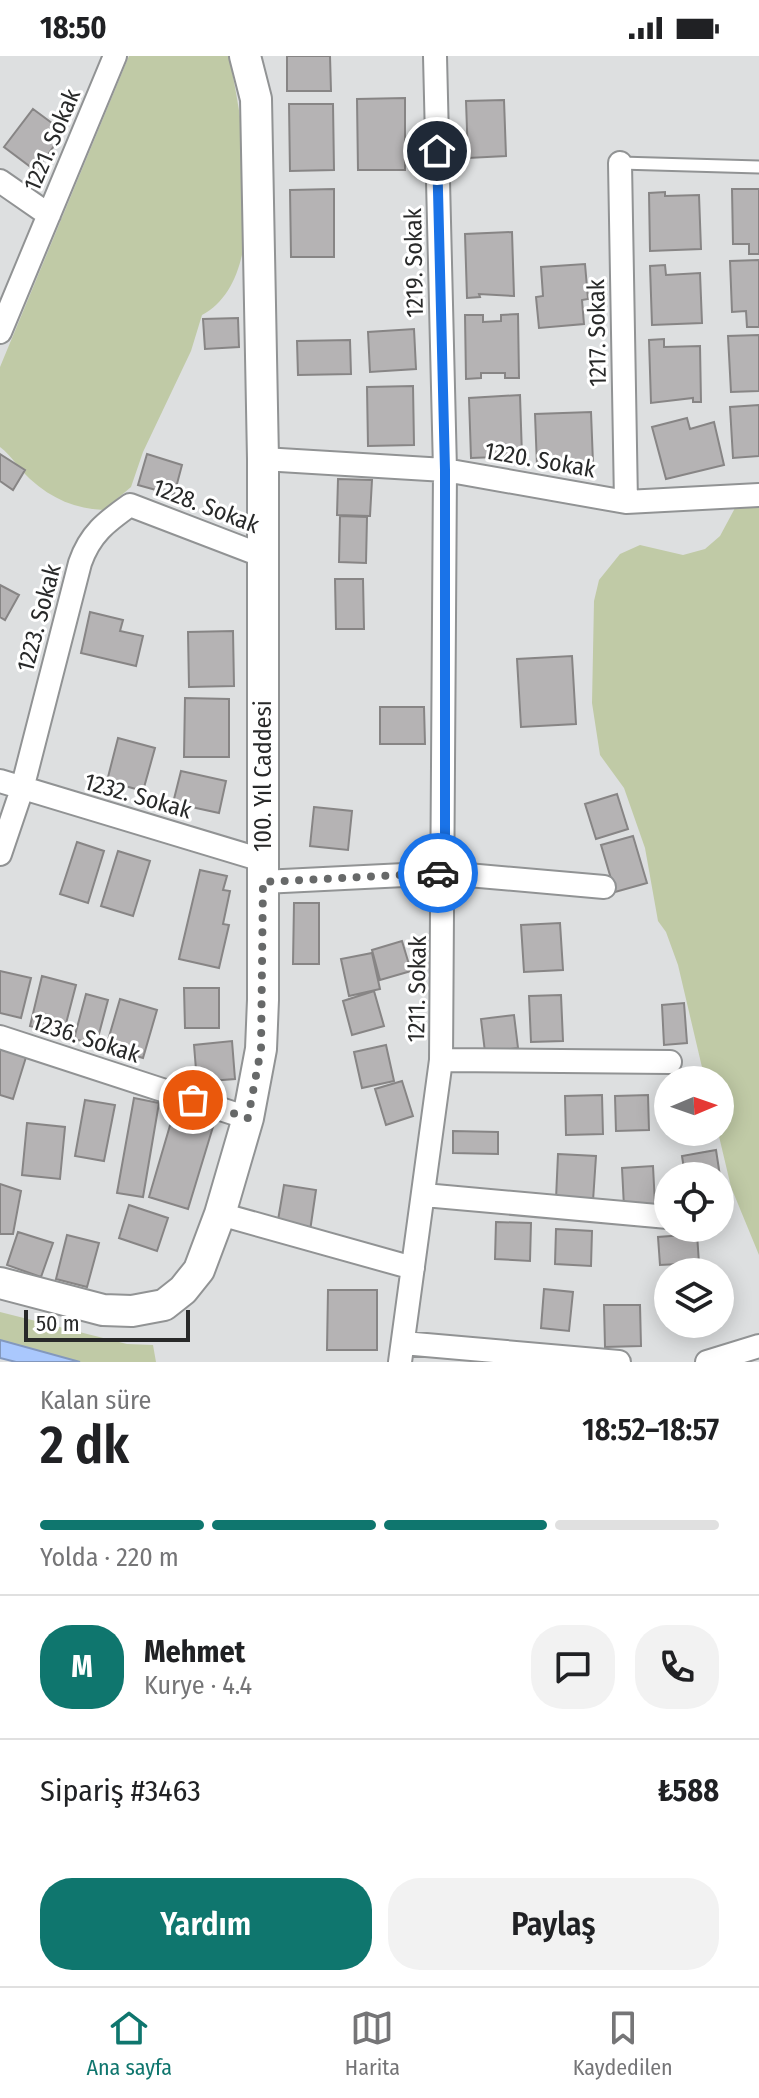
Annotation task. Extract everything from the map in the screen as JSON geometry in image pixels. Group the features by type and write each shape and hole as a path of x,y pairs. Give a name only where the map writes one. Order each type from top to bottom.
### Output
{"street":[{"name":"1221. Sokak","path":"0,332 115,56"},
{"name":"100. Yıl Caddesi","path":"0,1283 103,1310 132,1311 164,1305 199,1270 220,1214 248,1118 261,1049 263,459 256,99 245,56"},
{"name":"1219. Sokak","path":"435,56 445,470"},
{"name":"1217. Sokak","path":"620,163 626,502"},
{"path":"0,181 49,215"},
{"name":"1220. Sokak","path":"263,459 445,470 626,502 759,495"},
{"name":"1211. Sokak","path":"402,1353 441,1060 445,873 445,470"},
{"name":"1228. Sokak","path":"130,505 263,556"},
{"name":"1223. Sokak","path":"0,854 22,789 88,541 100,526 130,505"},
{"name":"1232. Sokak","path":"0,781 263,871 445,873 604,887"},
{"name":"1236. Sokak","path":"0,1037 248,1118"},
{"path":"441,1060 670,1062"},
{"path":"424,1195 654,1216"},
{"path":"220,1214 413,1268"},
{"path":"707,1362 759,1346"},
{"path":"402,1353 619,1362"}],"lane":[{"path":"620,163 759,167"}],"green space":[{"path":"129,56 229,56 245,157 246,234 238,268 224,296 202,315 191,351 143,452 131,487 104,510 74,505 47,492 0,447 0,367"},
{"path":"759,499 759,1255 734,1194 734,1162 725,1162 721,1146 734,1146 734,1066 702,1066 678,965 666,932 658,921 645,848 624,788 600,755 592,703 594,601 599,580 620,554 640,545 683,555 705,549 720,536 735,508"},
{"path":"0,1312 127,1344 153,1345 156,1362 80,1362 0,1340"}],"water":[{"path":"0,1340 80,1362 16,1362 0,1358"}],"building":[{"path":"287,56 330,56 331,91 287,91"},
{"path":"405,98 405,170 358,170 357,99"},
{"path":"504,100 506,156 468,158 466,101"},
{"path":"289,104 333,104 334,170 290,171"},
{"path":"33,109 64,132 36,171 4,147"},
{"path":"334,189 334,257 291,257 290,190"},
{"path":"732,189 759,189 759,254 749,254 749,244 733,244"},
{"path":"665,192 665,196 699,195 701,249 650,251 649,193"},
{"path":"512,232 514,296 479,294 480,297 467,298 465,234"},
{"path":"759,260 759,327 747,327 746,311 732,312 730,261"},
{"path":"585,264 588,299 582,300 584,324 539,328 536,297 543,296 541,267"},
{"path":"665,265 666,275 700,273 702,323 652,325 650,266"},
{"path":"518,314 519,378 505,378 505,373 481,373 481,378 466,379 465,315 483,315 483,322 501,321 501,315"},
{"path":"238,318 239,347 205,349 203,319"},
{"path":"414,329 416,369 370,372 368,332"},
{"path":"759,335 759,391 731,392 728,336"},
{"path":"664,339 664,347 700,346 701,402 693,402 693,398 651,403 649,340"},
{"path":"350,340 351,374 298,375 297,341"},
{"path":"413,386 414,445 368,446 367,387"},
{"path":"520,395 522,456 471,458 469,398"},
{"path":"759,405 759,456 733,458 730,407"},
{"path":"591,412 593,463 537,466 535,414"},
{"path":"687,418 690,429 714,422 724,465 666,479 652,427"},
{"path":"0,454 25,470 13,490 0,481"},
{"path":"147,454 182,465 174,495 138,485"},
{"path":"338,479 372,480 370,516 337,515"},
{"path":"340,516 367,517 366,563 339,562"},
{"path":"335,579 363,579 364,629 336,629"},
{"path":"0,585 19,595 5,620 0,617"},
{"path":"90,612 123,620 120,631 143,636 136,666 81,653"},
{"path":"233,631 234,686 189,687 188,632"},
{"path":"572,656 576,724 521,727 517,659"},
{"path":"185,698 229,699 229,757 184,757"},
{"path":"380,707 424,707 425,744 380,744"},
{"path":"118,738 155,748 143,791 107,781"},
{"path":"181,771 226,781 219,813 173,803"},
{"path":"617,794 628,829 596,839 585,804"},
{"path":"314,807 352,811 348,850 310,846"},
{"path":"633,836 647,883 615,892 601,845"},
{"path":"77,842 104,851 88,903 60,894"},
{"path":"118,851 150,861 133,916 101,906"},
{"path":"200,870 227,876 223,890 230,891 223,924 229,925 219,968 179,959"},
{"path":"294,903 319,903 319,964 293,964"},
{"path":"560,923 563,970 524,972 521,925"},
{"path":"402,941 411,971 380,980 372,950"},
{"path":"372,953 380,989 349,996 341,959"},
{"path":"0,971 31,978 21,1018 0,1013"},
{"path":"42,976 76,985 63,1035 30,1026"},
{"path":"184,988 219,988 219,1028 185,1028"},
{"path":"374,991 384,1026 352,1035 343,1001"},
{"path":"86,994 108,1000 96,1045 74,1039"},
{"path":"561,995 563,1041 531,1042 529,996"},
{"path":"120,999 157,1010 143,1058 106,1047"},
{"path":"684,1003 687,1043 664,1045 662,1005"},
{"path":"514,1015 518,1048 485,1052 481,1019"},
{"path":"232,1041 235,1079 197,1082 194,1045"},
{"path":"386,1045 394,1081 362,1088 354,1052"},
{"path":"0,1046 27,1054 13,1099 0,1095"},
{"path":"402,1081 413,1116 386,1125 375,1089"},
{"path":"602,1095 603,1134 566,1135 565,1096"},
{"path":"648,1095 649,1130 616,1131 615,1096"},
{"path":"134,1098 159,1103 143,1197 117,1193"},
{"path":"85,1100 115,1105 104,1161 75,1156"},
{"path":"176,1105 216,1117 188,1209 149,1197"},
{"path":"27,1123 65,1127 60,1179 22,1175"},
{"path":"453,1131 498,1132 498,1154 453,1153"},
{"path":"716,1150 718,1162 683,1162 682,1156"},
{"path":"558,1154 596,1156 593,1201 556,1199"},
{"path":"653,1166 654,1205 624,1207 622,1168"},
{"path":"0,1184 21,1191 13,1234 0,1234"},
{"path":"284,1185 316,1190 310,1231 277,1226"},
{"path":"129,1205 168,1218 157,1251 119,1238"},
{"path":"496,1222 531,1223 530,1261 495,1259"},
{"path":"556,1229 592,1231 591,1266 555,1264"},
{"path":"18,1232 53,1243 41,1277 7,1265"},
{"path":"67,1235 99,1243 87,1287 56,1279"},
{"path":"658,1242 698,1242 699,1258 660,1258"},
{"path":"544,1289 573,1292 569,1331 541,1328"},
{"path":"328,1290 377,1290 377,1350 327,1350"},
{"path":"604,1305 640,1305 641,1346 605,1347"}],"way so far":[{"path":"193,1100 248,1118 261,1049 263,882 438,873"}],"route":[{"path":"437,151 445,470 445,873 438,873"}]}
